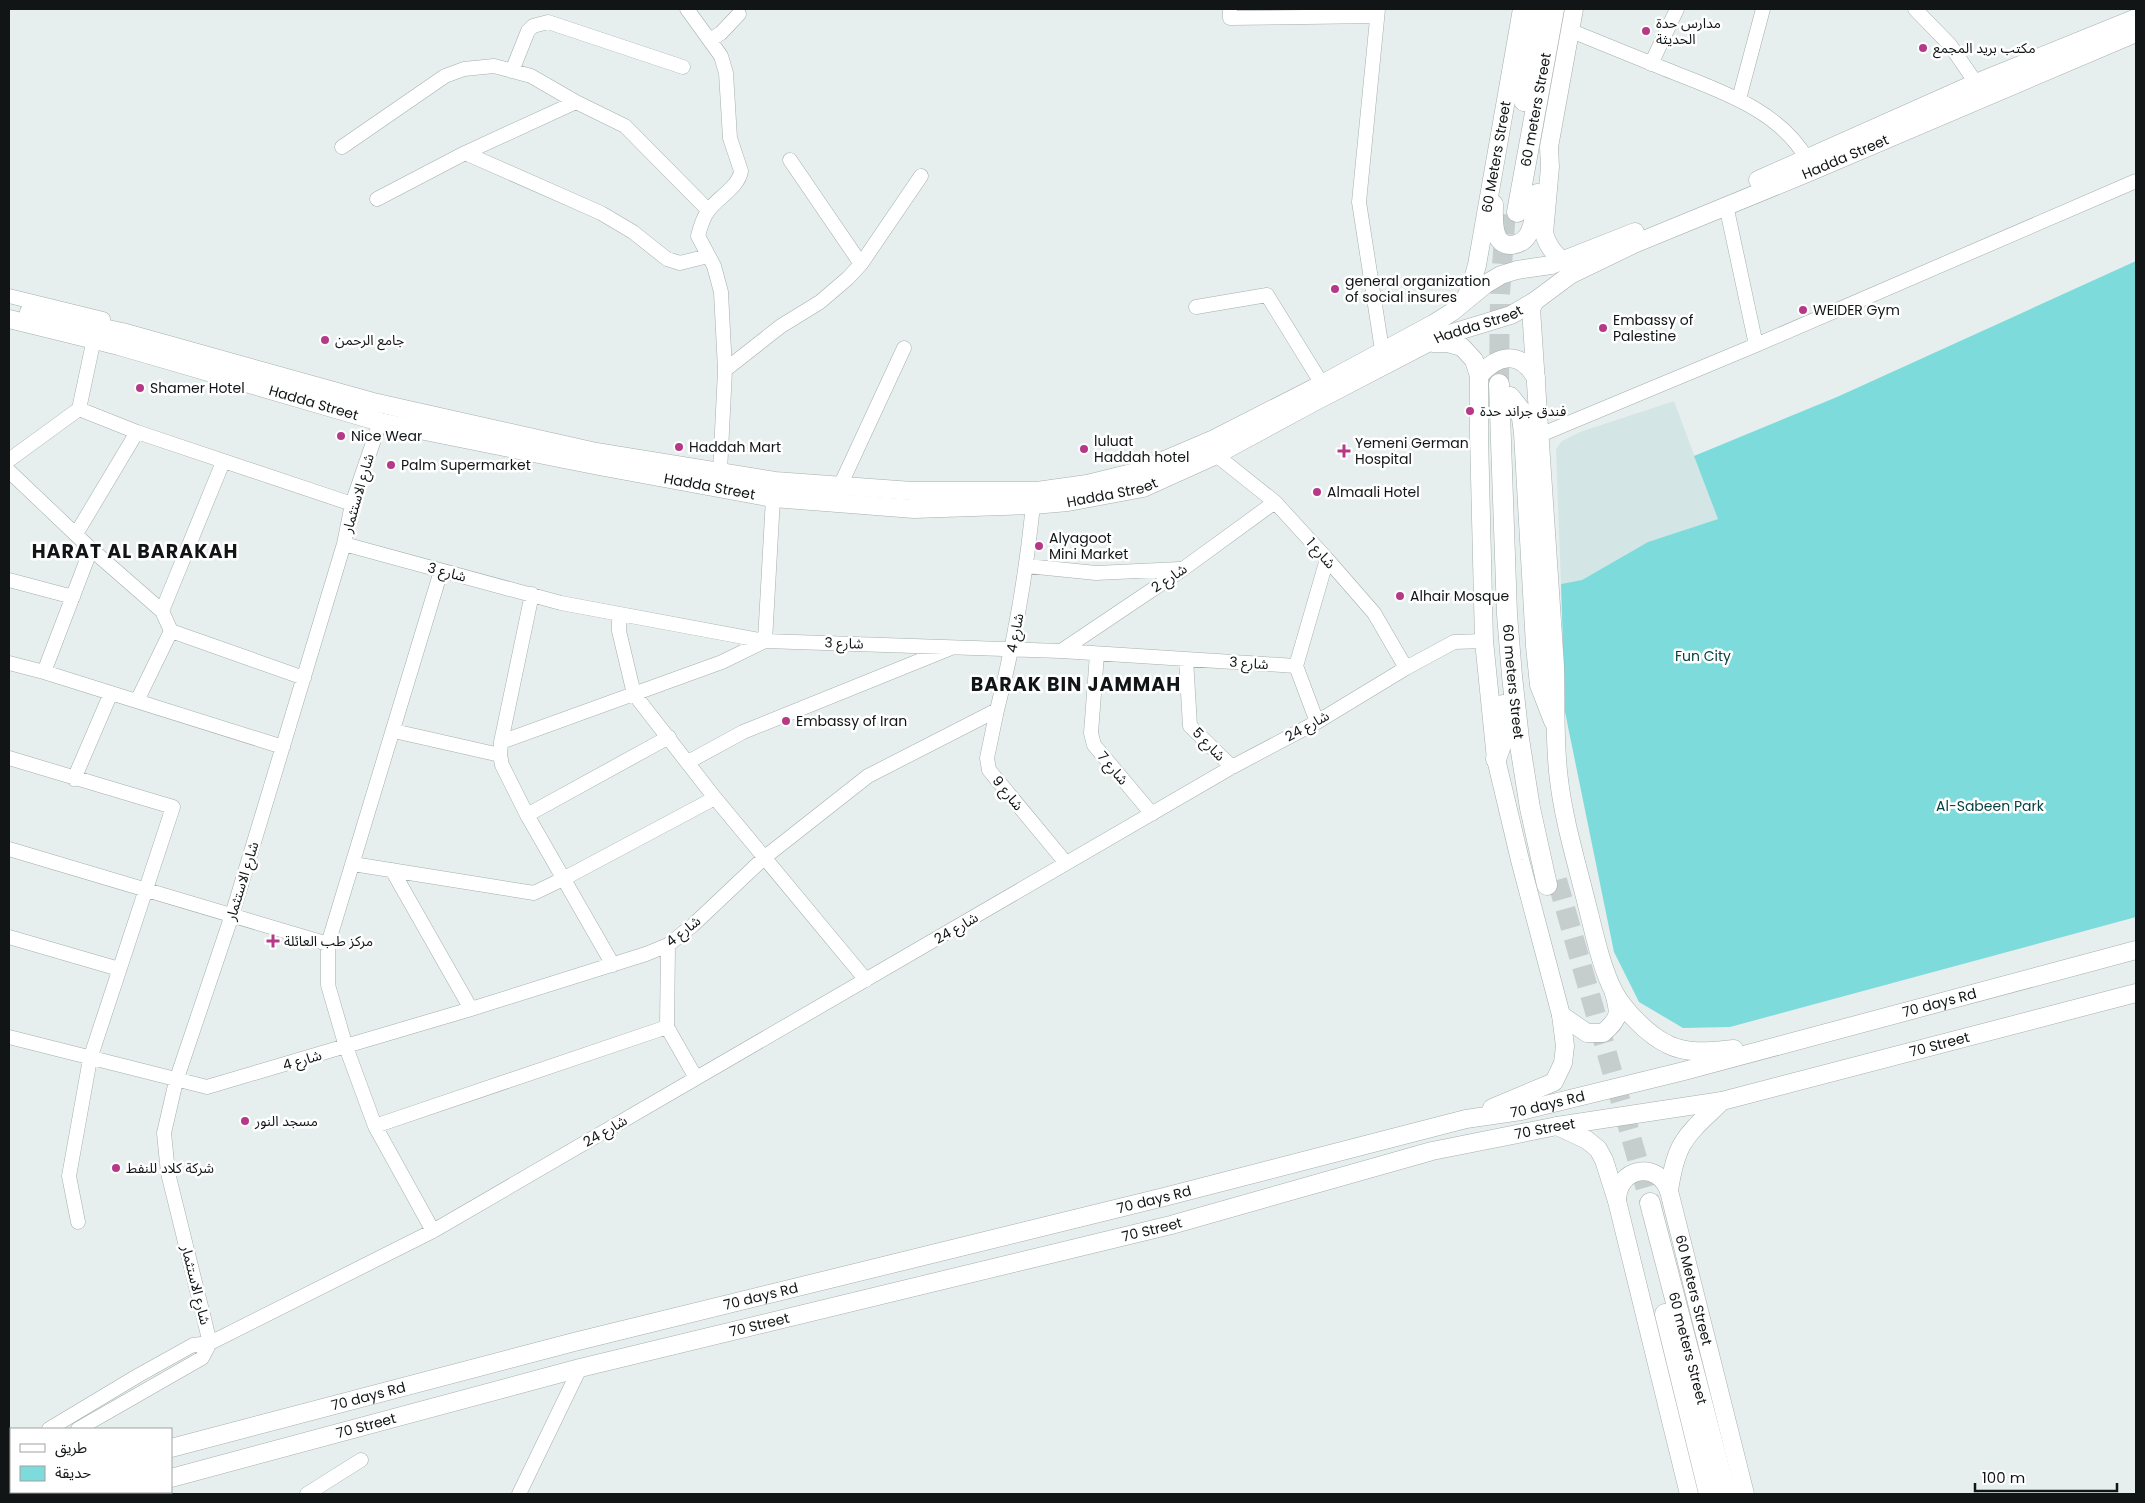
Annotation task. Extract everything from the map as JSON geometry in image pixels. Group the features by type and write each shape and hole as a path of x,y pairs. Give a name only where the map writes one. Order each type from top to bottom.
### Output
{"highway":[{"name":"60 meters Street","path":"1538,9 1511,211 1554,9"},
{"name":"60 meters Street","path":"1505,392 1519,612 1529,731 1552,882"},
{"path":"1496,760 1504,737 1504,723 1489,449 1490,427 1505,392 1521,411 1540,686 1554,720"},
{"name":"60 meters Street","path":"1709,1494 1644,1204 1726,1494"}],"main road":[{"name":"60 Meters Street","path":"1463,302 1472,283 1486,205 1492,184 1522,9"},
{"name":"60 Meters Street","path":"1562,260 1546,242 1544,233 1550,147 1574,9"},
{"name":"Hadda Street","path":"9,307 121,339 380,422 598,466 773,498 914,509 1033,505 1143,488 1172,466 1214,439 1322,384 1433,324 1486,284 1502,275 1562,260 1807,159 1976,83 2136,18"},
{"name":"Hadda Street","path":"9,319 121,339 374,402 596,452 775,481 912,491 1037,490 1087,484 1216,455 1439,338 1462,329 1512,315 1535,301 1570,275 1634,244 1812,171 2136,33"},
{"path":"1492,184 1494,230 1497,237 1508,245 1520,243 1529,234 1532,226 1540,167 1550,147"},
{"path":"1535,301 1531,309 1555,666 1554,720 1559,782 1599,950 1618,1008 1616,1022 1603,1033 1587,1033 1562,1014"},
{"path":"1430,343 1448,342 1462,347 1474,360 1479,376 1484,641 1496,760 1520,860 1562,1014 1565,1046 1563,1063 1554,1082 1466,1119"},
{"path":"1479,376 1497,360 1510,358 1522,361 1536,378"},
{"name":"70 days Rd","path":"172,1448 574,1342 1164,1197 1466,1119 1520,1111 1780,1046 2136,950"},
{"path":"1614,992 1639,1024 1668,1045 1698,1052 1780,1046"},
{"name":"70 Street","path":"172,1478 580,1368 1222,1212 1299,1188 1432,1151 1557,1126 1722,1101 2136,993"},
{"name":"60 Meters Street","path":"1722,1101 1682,1142 1673,1164 1669,1191 1746,1494"},
{"path":"1557,1126 1587,1140 1598,1149 1604,1160 1617,1200 1689,1494"},
{"path":"1617,1200 1617,1194 1622,1182 1639,1171 1658,1175 1667,1185 1669,1191"},
{"path":"1214,1184 1208,1191 1208,1200 1213,1208 1222,1212"},
{"path":"1164,1197 1172,1201 1177,1208 1177,1218 1171,1225"}],"street":[{"path":"687,9 721,56 726,73 730,138 741,171 741,176 708,210 698,236 714,266 721,292 725,370 720,472"},
{"path":"1230,9 1230,18 1378,12 1359,202 1382,350"},
{"path":"1652,64 1677,9"},
{"path":"1739,99 1764,9"},
{"path":"1915,9 1950,45 1976,83"},
{"path":"710,40 739,14"},
{"path":"512,71 528,31 533,26 548,22 683,67"},
{"path":"1570,30 1739,99 1772,121 1800,146 1807,159"},
{"path":"342,147 445,76 464,68 494,66 531,76 576,102 625,126 708,210"},
{"path":"377,200 465,152 576,102"},
{"path":"465,152 601,213 633,232 667,260 680,263 708,256"},
{"path":"790,160 861,264"},
{"path":"725,370 780,326 820,302 861,264 921,176"},
{"path":"1540,436 2136,181"},
{"path":"1726,205 1756,345"},
{"path":"1196,307 1267,295 1322,384"},
{"path":"9,296 105,320 121,339 111,352 9,326"},
{"path":"9,460 79,409 92,348"},
{"path":"840,486 904,348"},
{"path":"79,409 222,462 352,504"},
{"name":"شارع الاستثمار","path":"210,1343 168,1173 164,1133 176,1081 232,915 344,544 352,504 380,422"},
{"path":"76,534 137,432"},
{"name":"شارع 1","path":"1216,455 1275,502 1327,558 1374,613 1406,668"},
{"path":"162,611 222,462"},
{"path":"9,471 91,549 162,611 172,631 304,678"},
{"path":"394,731 500,749 634,694 722,662 765,641 773,498"},
{"name":"شارع 2","path":"1061,651 1183,569 1275,502"},
{"name":"شارع 4","path":"9,1037 176,1081 207,1087 471,1009 668,945 693,925 765,857 868,776 997,710 1013,648 1028,566 1033,505"},
{"name":"شارع 3","path":"344,544 561,603 765,641 1013,648 1296,666"},
{"path":"44,672 91,549"},
{"path":"1317,722 1296,666 1327,558"},
{"path":"1028,566 1096,573 1183,569"},
{"path":"433,1231 375,1126 346,1047 328,985 328,944 441,571"},
{"path":"9,580 73,597"},
{"path":"532,594 500,749 502,765 527,815 613,964"},
{"path":"619,615 619,631 634,694 716,798 866,980"},
{"path":"137,701 172,631"},
{"name":"شارع 24","path":"210,1343 433,1231 1152,814 1317,722 1406,668 1454,642 1484,641"},
{"path":"688,762 743,732 957,646"},
{"name":"شارع 7","path":"1097,654 1091,733 1094,745 1152,814"},
{"name":"شارع 5","path":"1186,659 1190,726 1232,768"},
{"path":"9,664 44,672 283,747"},
{"path":"74,778 111,693"},
{"name":"شارع 9","path":"997,710 987,758 989,770 1066,864"},
{"path":"527,815 669,737"},
{"path":"9,758 173,807 90,1058 68,1176 78,1222"},
{"path":"353,864 534,893 716,798"},
{"path":"9,849 328,944"},
{"path":"392,870 471,1009"},
{"path":"9,937 119,969"},
{"path":"668,945 667,1027 696,1078"},
{"path":"375,1126 667,1027"},
{"path":"51,1428 193,1345 210,1343"},
{"path":"80,1428 202,1358 210,1343"},
{"path":"519,1494 580,1368"},
{"path":"139,1375 145,1390"},
{"path":"307,1494 361,1460"}],"shaded area":[{"path":"1674,401 1718,519 1648,542 1582,580 1561,584 1556,449 1562,441 1580,432"}],"green space":[{"name":"Al-Sabeen Park","path":"2136,261 2136,917 1730,1027 1683,1028 1639,1002 1614,952 1565,712 1561,584 1582,580 1648,542 1718,519 1694,456 1837,397"}],"tunnel":[{"path":"1499,384 1500,294 1506,210"},
{"path":"1557,880 1650,1203"}],"place":[{"name":"مدارس حدة الحديثة","path":"1646,31"},
{"name":"مكتب بريد المجمع","path":"1923,48"},
{"name":"general organization of social insures","path":"1335,289"},
{"name":"WEIDER Gym","path":"1803,310"},
{"name":"Embassy of Palestine","path":"1603,328"},
{"name":"جامع الرحمن","path":"325,340"},
{"name":"Shamer Hotel","path":"140,388"},
{"name":"فندق جراند حدة","path":"1470,411"},
{"name":"Nice Wear","path":"341,436"},
{"name":"Haddah Mart","path":"679,447"},
{"name":"luluat Haddah hotel","path":"1084,449"},
{"name":"Yemeni German Hospital","path":"1344,451"},
{"name":"Palm Supermarket","path":"391,465"},
{"name":"Almaali Hotel","path":"1317,492"},
{"name":"Alyagoot Mini Market","path":"1039,546"},
{"name":"Alhair Mosque","path":"1400,596"},
{"name":"Embassy of Iran","path":"786,721"},
{"name":"مركز طب العائلة","path":"273,941"},
{"name":"مسجد النور","path":"245,1121"},
{"name":"شركة كلاد للنفط","path":"116,1168"}],"district":[{"name":"HARAT AL BARAKAH","path":"135,551"},
{"name":"BARAK BIN JAMMAH","path":"1076,684"}],"park label":[{"name":"Fun City","path":"1703,656"}]}
